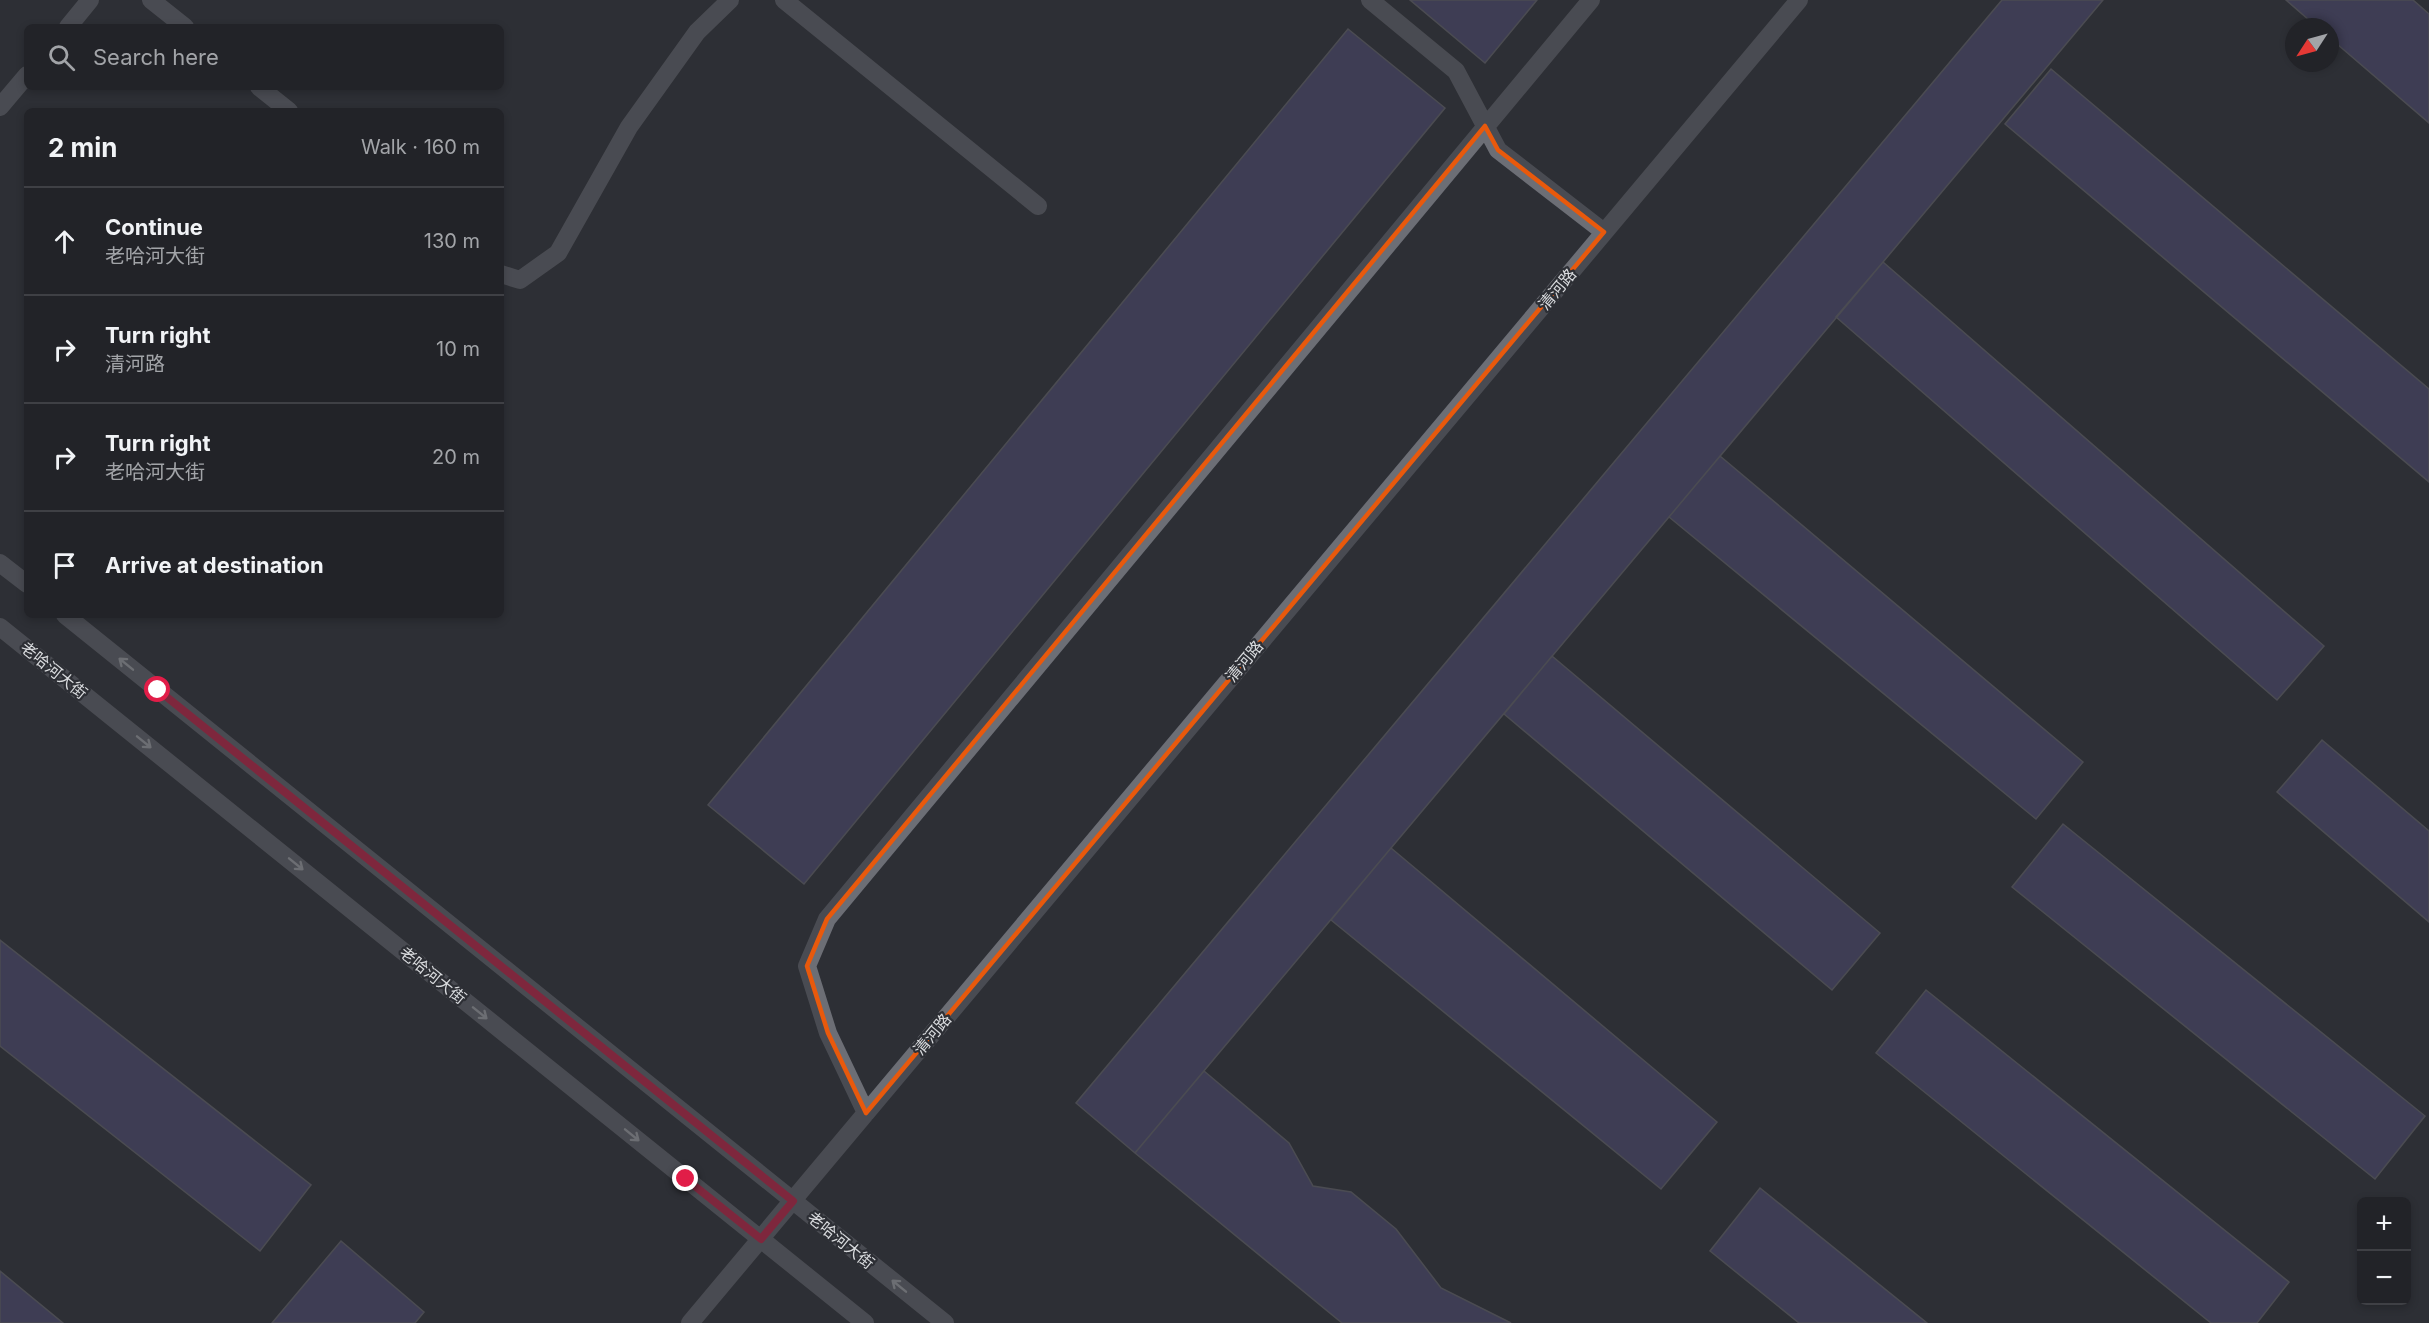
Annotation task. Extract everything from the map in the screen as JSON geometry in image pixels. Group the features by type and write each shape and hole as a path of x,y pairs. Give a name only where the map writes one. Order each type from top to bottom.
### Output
{"street":[{"path":"70,24 90,0"},
{"path":"151,0 181,24"},
{"path":"504,275 520,280 558,253 628,127 697,32 730,0"},
{"path":"784,0 1038,206"},
{"path":"1370,0 1456,71 1498,150 1604,232"},
{"path":"866,1113 828,1034 807,966 826,919 1591,0"},
{"name":"清河路","path":"690,1323 1799,0"},
{"path":"0,107 24,79"},
{"path":"263,90 285,108"},
{"path":"0,563 24,582"},
{"name":"老哈河大街","path":"69,618 945,1323"},
{"name":"老哈河大街","path":"0,627 866,1323"}],"highlighted area":[{"path":"1485,126 1498,150 1604,232 866,1113 828,1033 807,966 827,919"}],"building":[{"path":"1410,0 1537,0 1485,63"},
{"path":"2002,0 2103,0 1135,1153 1076,1103"},
{"path":"2286,0 2413,0 2429,14 2429,123 2339,46 2339,18 2307,18"},
{"path":"1348,29 1445,108 804,884 708,805"},
{"path":"2051,69 2429,389 2429,482 2005,124"},
{"path":"1883,262 2324,646 2277,700 1836,317"},
{"path":"1720,456 2083,762 2036,819 1669,517"},
{"path":"1552,656 1880,933 1832,990 1504,714"},
{"path":"2322,740 2429,831 2429,922 2277,792"},
{"path":"2063,824 2425,1116 2375,1179 2012,887"},
{"path":"1391,848 1717,1122 1661,1189 1331,920"},
{"path":"0,940 311,1185 260,1251 0,1046"},
{"path":"1926,990 2289,1282 2257,1323 2211,1323 1876,1053"},
{"path":"1204,1071 1289,1143 1313,1186 1351,1192 1396,1229 1441,1288 1511,1323 1342,1323 1135,1153"},
{"path":"1760,1188 1927,1323 1799,1323 1710,1251"},
{"path":"341,1241 424,1312 415,1323 272,1323"},
{"path":"0,1271 63,1323 0,1323"}],"route":[{"path":"158,690 793,1201 761,1239 686,1179"}]}
